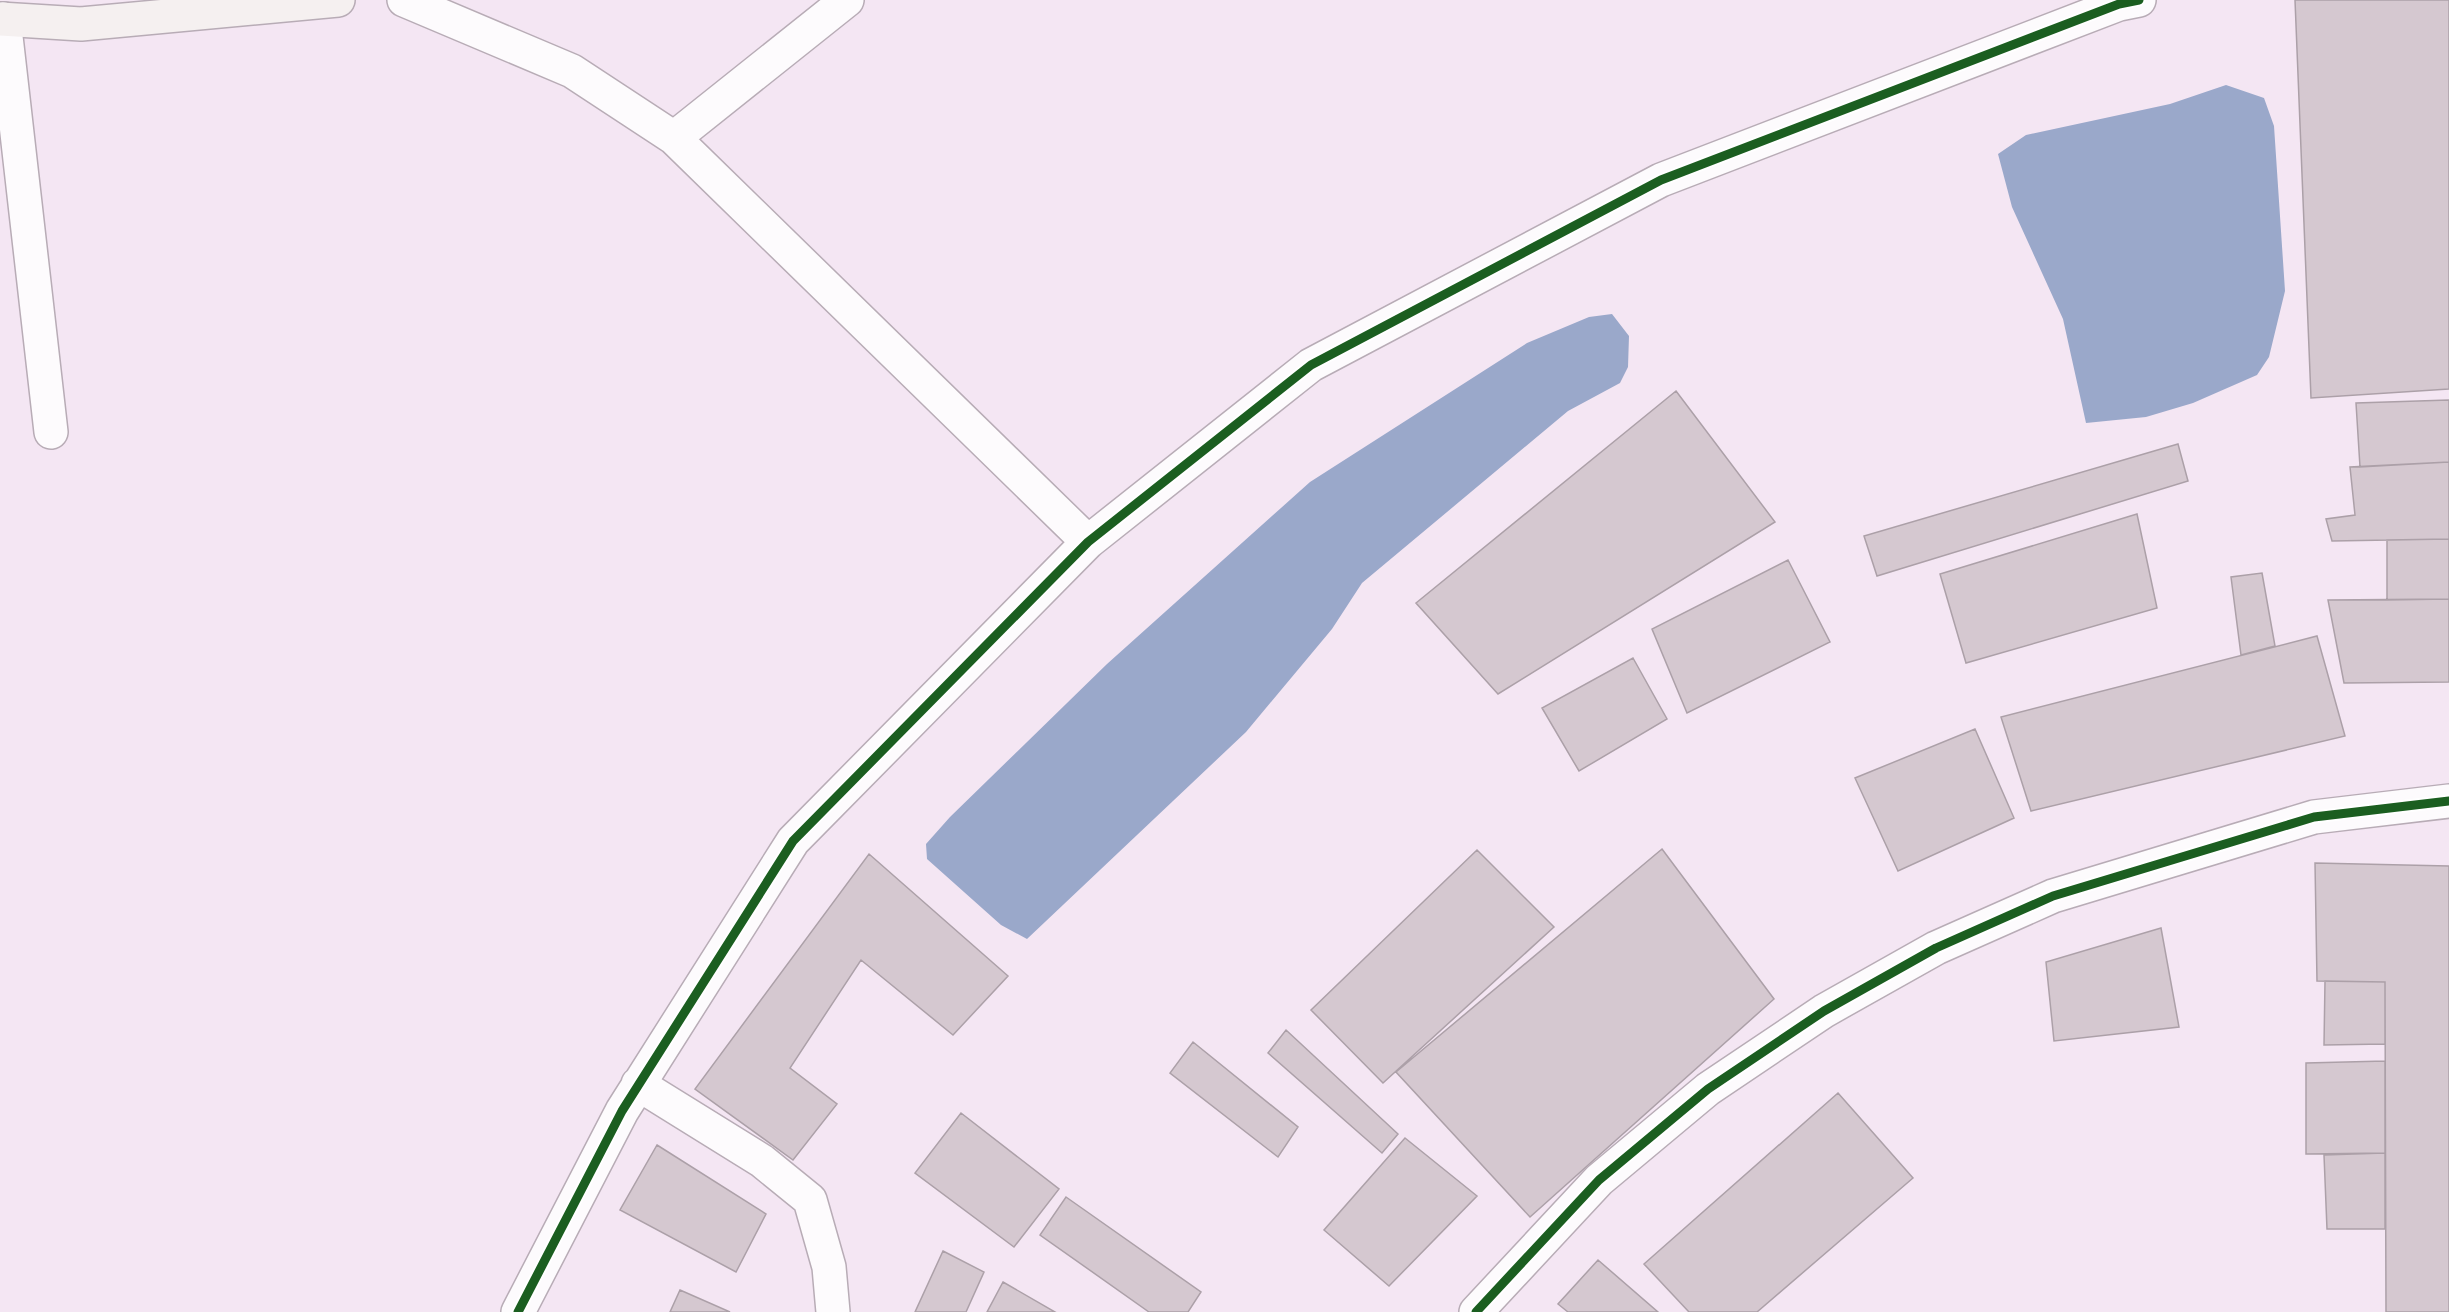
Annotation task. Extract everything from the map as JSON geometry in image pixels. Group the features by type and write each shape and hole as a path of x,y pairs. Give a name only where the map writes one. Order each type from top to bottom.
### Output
{"main road":[{"path":"2,19 81,24 338,0"}],"street":[{"path":"404,0 572,71 674,138 1088,542"},
{"path":"674,138 847,0"},
{"path":"518,1312 638,1084 793,842 1088,542 1311,365 1661,180 2119,4 2139,0"},
{"path":"2,19 51,432"},
{"path":"1476,1312 1599,1180 1708,1089 1824,1011 1936,948 2053,896 2314,817 2449,801"},
{"path":"638,1084 762,1161 810,1200 829,1267 833,1312"}],"water":[{"path":"2226,85 2264,98 2274,126 2285,291 2269,357 2257,375 2193,403 2146,417 2086,423 2063,319 2012,207 1998,154 2026,135 2170,104"},
{"path":"1612,314 1629,336 1628,367 1620,383 1568,411 1362,583 1332,629 1246,732 1027,939 1001,925 927,859 926,844 950,817 1107,664 1310,482 1527,343 1589,317"}],"building":[{"path":"2295,0 2449,0 2449,389 2311,398"},
{"path":"1676,391 1775,522 1498,694 1416,603"},
{"path":"2449,400 2449,462 2360,467 2356,403"},
{"path":"2178,444 2188,481 1877,576 1864,536"},
{"path":"2449,462 2449,539 2332,541 2326,519 2355,515 2350,467"},
{"path":"2137,514 2157,608 1966,663 1940,574"},
{"path":"2449,539 2449,599 2387,600 2387,540"},
{"path":"1788,560 1830,642 1687,713 1652,629"},
{"path":"2262,573 2275,646 2241,655 2231,577"},
{"path":"2449,599 2449,682 2344,683 2328,600"},
{"path":"2317,636 2345,736 2031,811 2001,717"},
{"path":"1633,658 1667,719 1579,771 1542,708"},
{"path":"1975,729 2014,818 1898,871 1855,778"},
{"path":"1662,849 1774,999 1530,1217 1396,1072"},
{"path":"1477,850 1554,927 1383,1083 1311,1010"},
{"path":"869,854 1008,976 953,1035 861,960 790,1068 837,1104 793,1160 695,1089"},
{"path":"2315,863 2449,866 2449,1312 2386,1312 2385,982 2317,981"},
{"path":"2161,928 2179,1027 2054,1041 2046,962"},
{"path":"2325,981 2385,982 2385,1044 2324,1045"},
{"path":"1286,1030 1398,1134 1382,1153 1268,1053"},
{"path":"1193,1042 1298,1127 1278,1157 1170,1073"},
{"path":"2385,1061 2385,1153 2306,1154 2306,1063"},
{"path":"1838,1093 1913,1178 1757,1312 1689,1312 1644,1264"},
{"path":"961,1113 1059,1189 1014,1247 915,1173"},
{"path":"1405,1138 1477,1196 1389,1286 1324,1230"},
{"path":"657,1145 766,1214 736,1272 620,1210"},
{"path":"2385,1153 2385,1229 2327,1229 2324,1155"},
{"path":"1066,1197 1201,1292 1188,1312 1149,1312 1040,1235"},
{"path":"943,1251 984,1272 966,1312 915,1312"},
{"path":"1598,1260 1658,1312 1568,1312 1558,1304"},
{"path":"1003,1282 1055,1312 987,1312"},
{"path":"680,1290 730,1312 670,1312"}],"cycle path":[{"path":"518,1312 622,1111 793,841 1088,542 1311,365 1661,180 2119,4 2139,0"},
{"path":"1476,1312 1599,1180 1708,1089 1824,1011 1936,948 2053,896 2314,817 2449,801"}]}
